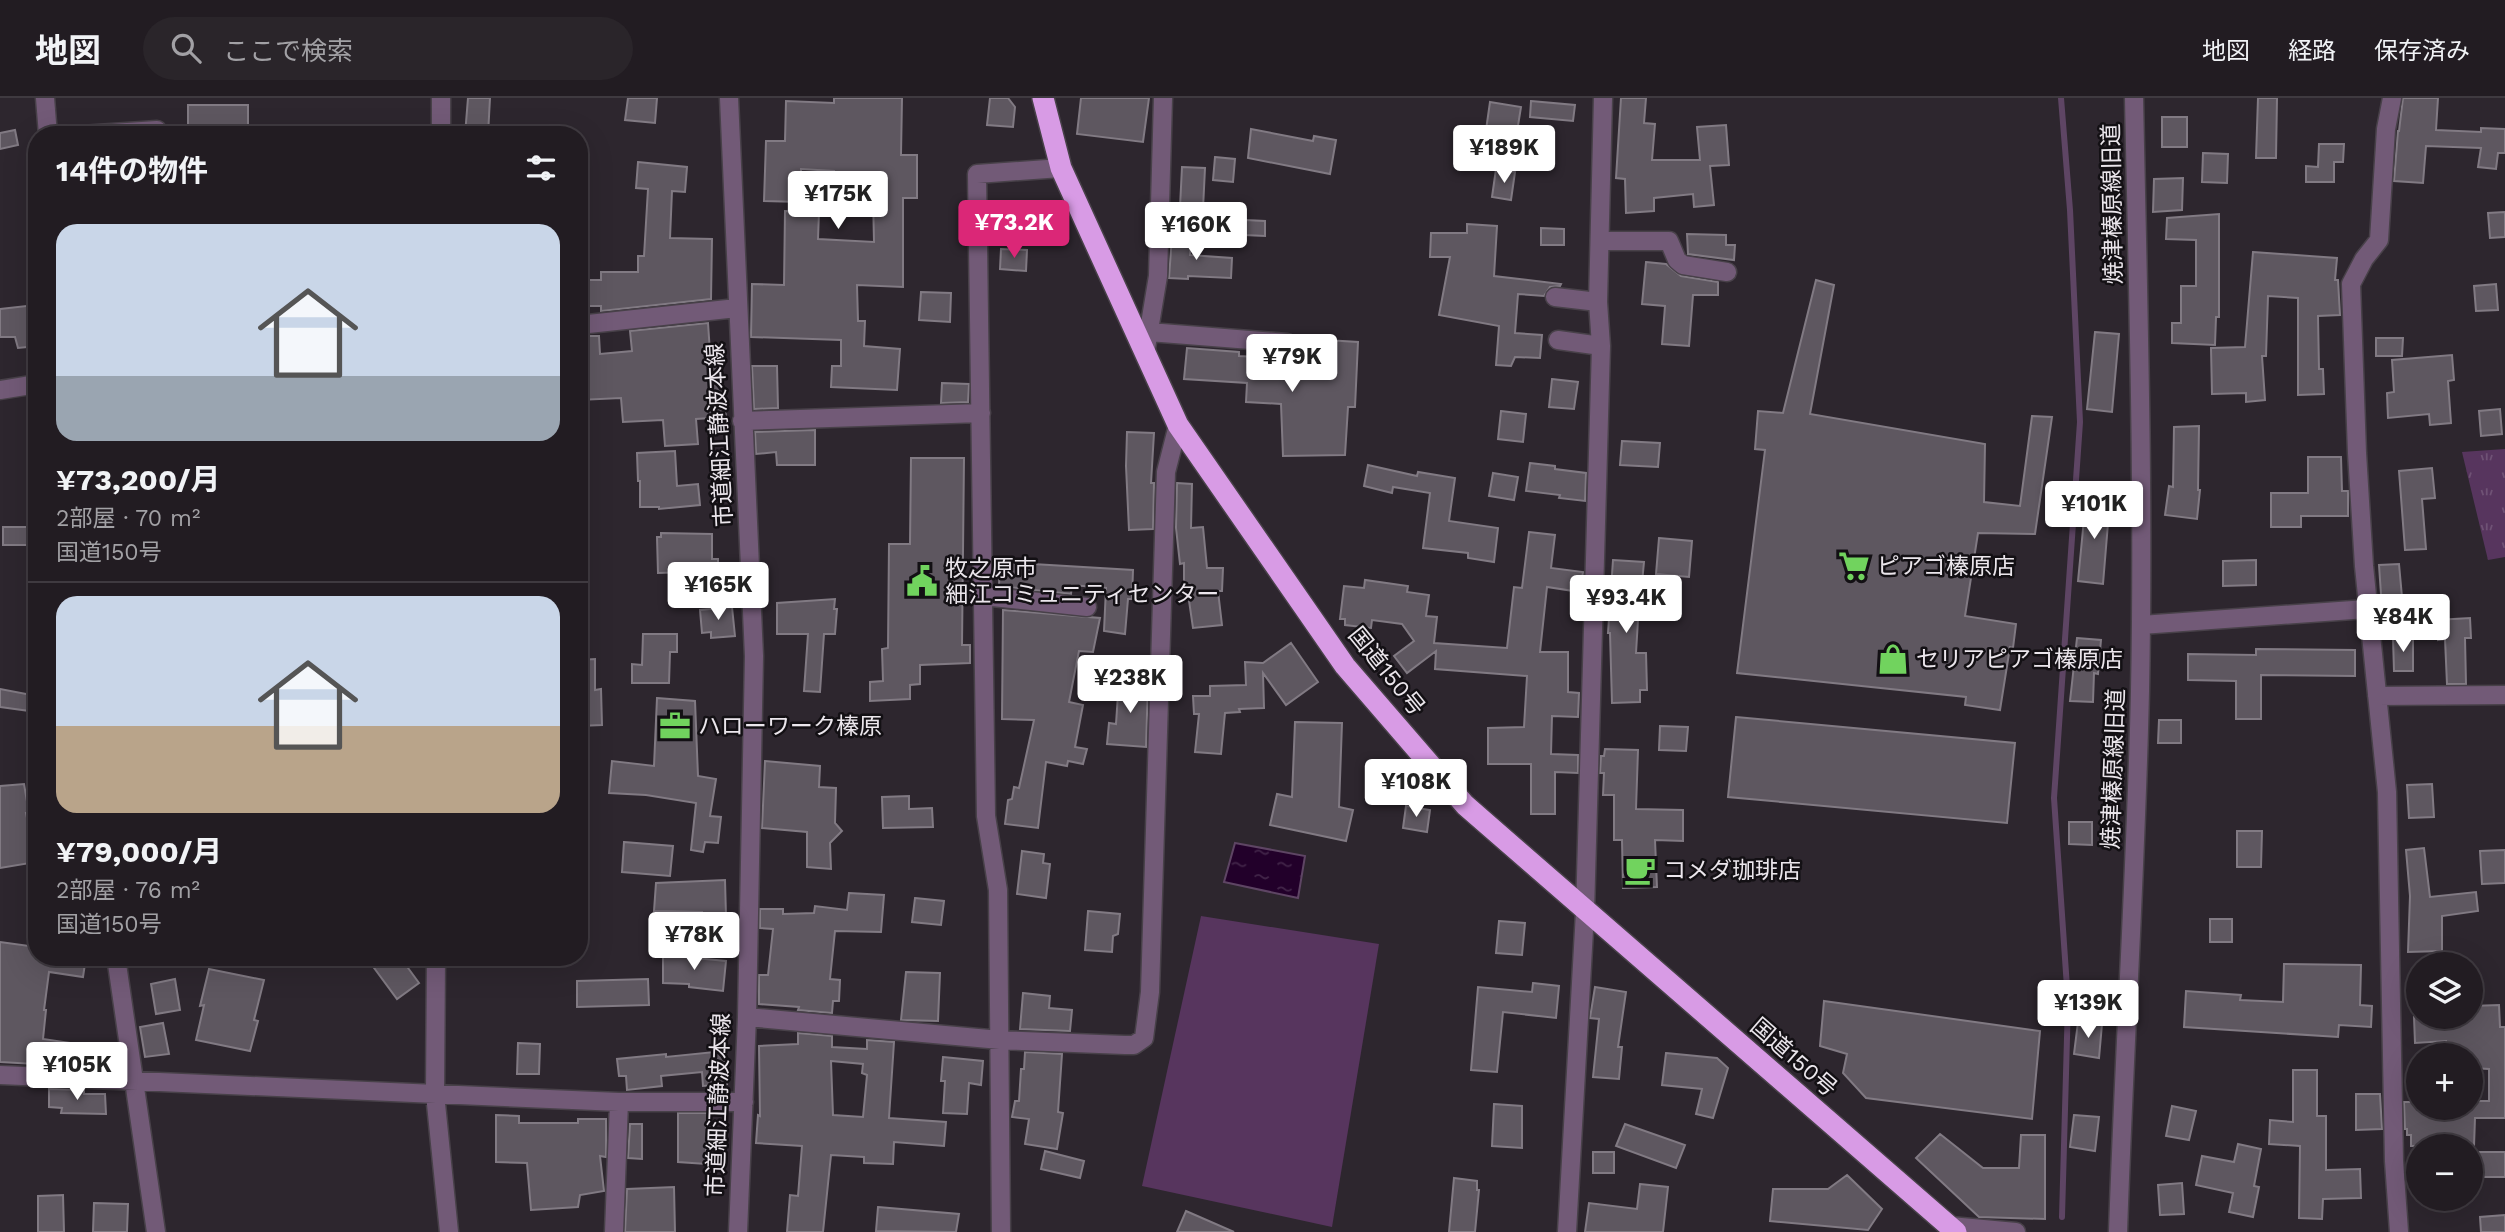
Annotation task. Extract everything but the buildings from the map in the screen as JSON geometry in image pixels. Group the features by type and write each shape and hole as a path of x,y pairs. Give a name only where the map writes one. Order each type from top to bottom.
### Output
{"highway":[{"name":"国道150号","path":"1043,98 1061,168 1178,425 1345,666 1465,805 1953,1229"}],"street":[{"path":"45,98 47,126"},
{"path":"441,98 441,126"},
{"name":"市道細江静波本線","path":"729,98 754,656 747,1017 737,1232"},
{"path":"1145,354 1158,276 1163,98"},
{"path":"1567,1232 1585,912 1601,346 1598,302 1603,98"},
{"name":"焼津榛原線旧道","path":"2118,1232 2136,831 2141,625 2142,489 2134,98"},
{"path":"2392,98 2386,129 2379,240 2364,259 2351,284 2357,453 2367,609 2387,792 2393,1161 2399,1232"},
{"path":"1001,1232 998,890 986,816 977,174 1061,168"},
{"path":"1600,242 1669,242 1677,260 1683,265 1727,272"},
{"path":"1555,297 1598,302"},
{"path":"588,324 737,308"},
{"path":"1149,331 1287,343"},
{"path":"1558,340 1601,346"},
{"path":"0,390 28,385"},
{"path":"742,421 981,413"},
{"path":"747,1017 1000,1040 1125,1045 1141,1041 1146,1033 1150,992 1166,472 1178,425"},
{"path":"983,596 1087,607"},
{"path":"2141,625 2367,609"},
{"path":"2377,696 2505,695"},
{"path":"117,966 156,1232"},
{"path":"436,966 435,1094 449,1232"},
{"path":"0,1075 619,1101 744,1102"},
{"path":"614,1232 619,1101"},
{"path":"1953,1229 2016,1232"}],"green space":[{"path":"2505,449 2505,557 2488,560 2462,452"},
{"path":"1201,916 1379,944 1332,1227 1142,1186"}],"water":[{"path":"1235,843 1305,856 1298,898 1224,882"}],"waterway":[{"path":"2061,98 2070,210 2080,422 2054,798 2068,1002 2062,1217"}],"place":[{"name":"ピアゴ榛原店","path":"1854,566"},
{"name":"牧之原市 細江コミュニティセンター","path":"922,581"},
{"name":"セリアピアゴ榛原店","path":"1893,659"},
{"name":"ハローワーク榛原","path":"675,726"},
{"name":"コメダ珈琲店","path":"1640,870"}]}
